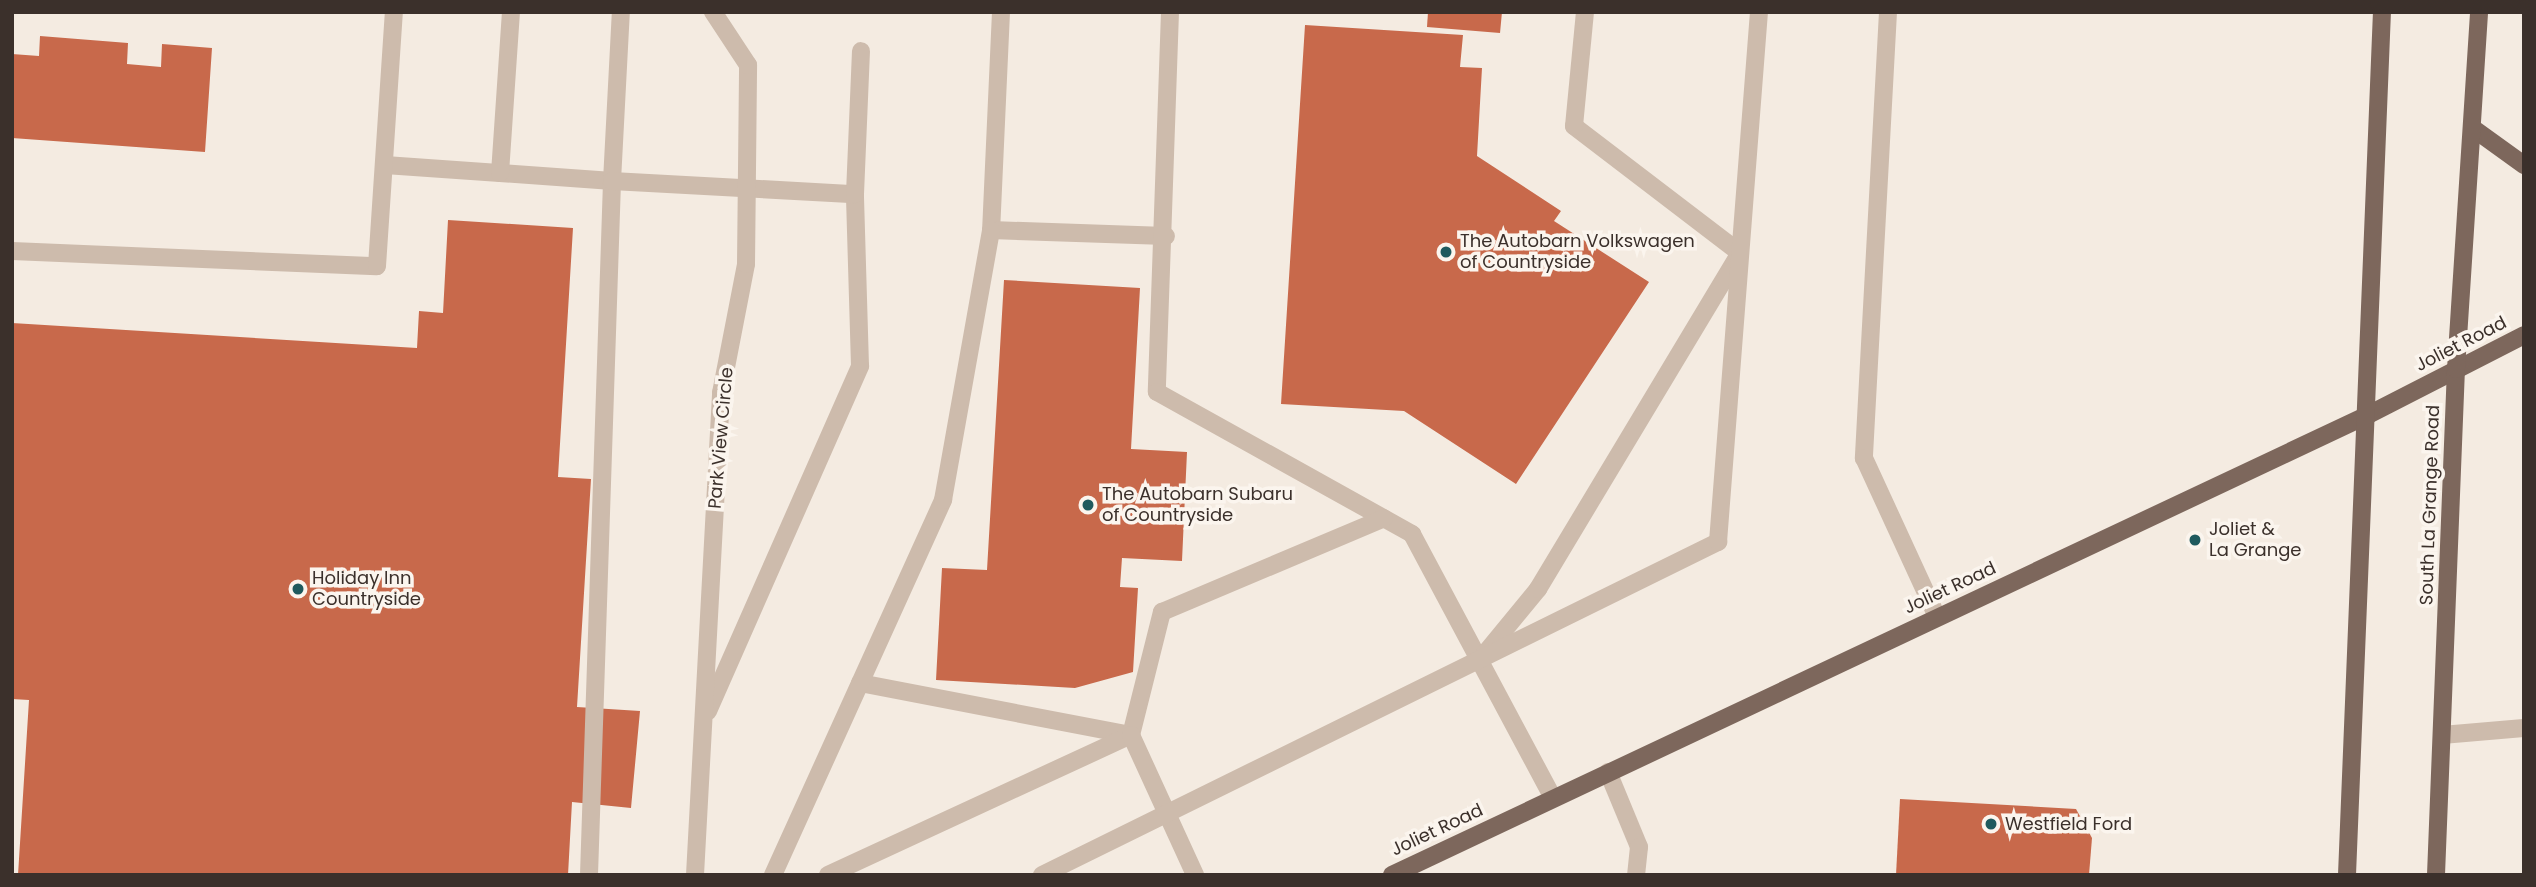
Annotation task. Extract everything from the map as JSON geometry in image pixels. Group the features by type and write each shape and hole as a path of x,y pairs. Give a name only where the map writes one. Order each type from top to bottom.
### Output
{"main road":[{"path":"2347,875 2368,415 2382,12"},
{"name":"South La Grange Road","path":"2436,875 2456,369 2474,129 2479,12"},
{"path":"2474,129 2524,165"},
{"name":"Joliet Road","path":"1392,875 2368,415 2524,335"}],"lane":[{"path":"12,251 377,266 394,12"},
{"path":"500,173 511,12"},
{"path":"589,875 612,181 621,12"},
{"name":"Park View Circle","path":"695,875 721,393 746,264 748,65 713,12"},
{"path":"773,875 943,500 991,230 1000,12"},
{"path":"1170,12 1166,236 1157,392 1412,534 1553,798"},
{"path":"1585,12 1574,126 1740,253"},
{"path":"1042,875 1168,816 1718,542 1759,12"},
{"path":"1888,12 1864,458 1937,617"},
{"path":"703,721 860,366 855,194 861,51"},
{"path":"385,165 855,194"},
{"path":"991,230 1166,236"},
{"path":"1478,662 1538,589 1740,253"},
{"path":"1195,875 1131,735 1162,612 1384,518"},
{"path":"860,683 1131,735"},
{"path":"2442,735 2524,727"},
{"path":"828,875 1131,735"},
{"path":"1608,772 1639,847 1636,875"}],"building":[{"path":"1428,12 1502,12 1500,33 1427,27"},
{"name":"The Autobarn Volkswagen of Countryside","path":"1305,25 1463,35 1460,67 1482,68 1477,156 1561,211 1554,221 1649,282 1516,484 1404,411 1281,404"},
{"path":"40,36 128,43 127,64 161,67 162,44 212,48 205,152 12,138 12,54 39,56"},
{"name":"Holiday Inn Countryside","path":"448,220 573,228 558,477 591,479 577,707 640,711 631,808 572,802 568,875 18,875 29,700 12,699 12,323 417,348 419,311 443,313"},
{"name":"The Autobarn Subaru of Countryside","path":"1004,280 1140,288 1131,449 1187,452 1182,561 1122,558 1120,587 1138,588 1133,672 1075,688 936,680 942,568 987,570"},
{"name":"Westfield Ford","path":"1900,799 2076,809 2092,838 2089,875 1896,875"}],"place":[{"name":"The Autobarn Volkswagen of Countryside","path":"1446,252"},
{"name":"The Autobarn Subaru of Countryside","path":"1088,505"},
{"name":"Joliet & La Grange","path":"2195,540"},
{"name":"Holiday Inn Countryside","path":"298,589"},
{"name":"Westfield Ford","path":"1991,824"}]}
